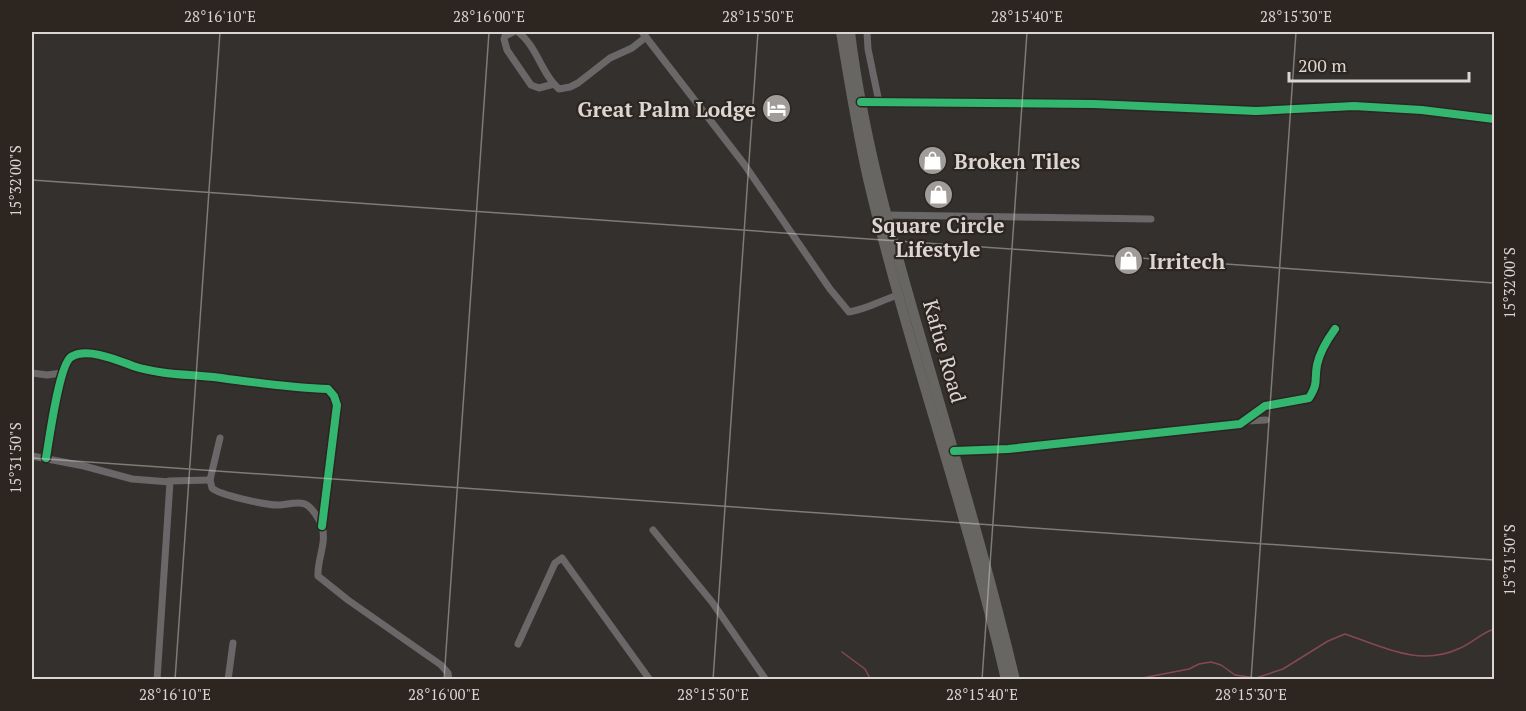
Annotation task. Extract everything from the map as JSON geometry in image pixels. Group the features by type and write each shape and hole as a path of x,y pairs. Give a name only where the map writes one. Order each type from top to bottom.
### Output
{"highway":[{"name":"Kafue Road","path":"841,32 868,180 1006,680"},
{"name":"Kafue Road","path":"850,32 861,102 886,215 954,451 1015,680"}],"street":[{"path":"513,32 505,36 504,44 531,85 539,88 554,84"},
{"path":"518,32 531,45 559,89 570,87 610,58 632,48 644,34 744,164 830,289 849,312 898,295"},
{"path":"867,32 868,49 879,102"},
{"path":"861,102 1083,104 1256,111 1354,106 1422,110 1494,119"},
{"path":"886,215 1151,219"},
{"path":"954,451 1008,449 1131,434 1236,425 1246,421 1265,406 1309,398 1316,385 1317,365 1324,345 1335,329"},
{"path":"46,458 62,373 69,358 81,354 103,355 135,367 186,375 288,387 328,389 337,405 321,526 323,543 319,577 441,665 448,676 457,680"},
{"path":"32,372 47,375 62,373"},
{"path":"1246,421 1266,420"},
{"path":"220,438 210,480 210,486 214,491 230,497 274,505 306,504 321,526"},
{"path":"32,456 132,478 169,481 210,480"},
{"path":"157,680 171,488 169,481"},
{"path":"653,530 712,602 766,680"},
{"path":"518,644 555,563 562,558 650,680"},
{"path":"228,680 233,643"}],"waterway":[{"path":"1132,680 1189,669 1211,662 1221,665 1235,675 1256,678 1283,669 1328,641 1345,634 1400,653 1429,656 1463,647 1494,629"},
{"path":"842,652 865,669 871,680"},
{"path":"1027,678 1044,680"},
{"path":"1063,680 1079,680"}],"cycle path":[{"path":"861,102 1094,104 1256,111 1354,106 1422,110 1494,119"},
{"path":"954,451 1008,449 1240,424 1265,406 1309,398 1315,385 1320,355 1335,329"},
{"path":"46,458 62,374 71,357 78,354 102,356 156,372 328,389 337,405 322,526"}],"place":[{"name":"Great Palm Lodge","path":"777,109"},
{"name":"Broken Tiles","path":"933,161"},
{"name":"Square Circle Lifestyle","path":"938,194"},
{"name":"Irritech","path":"1128,261"}]}
